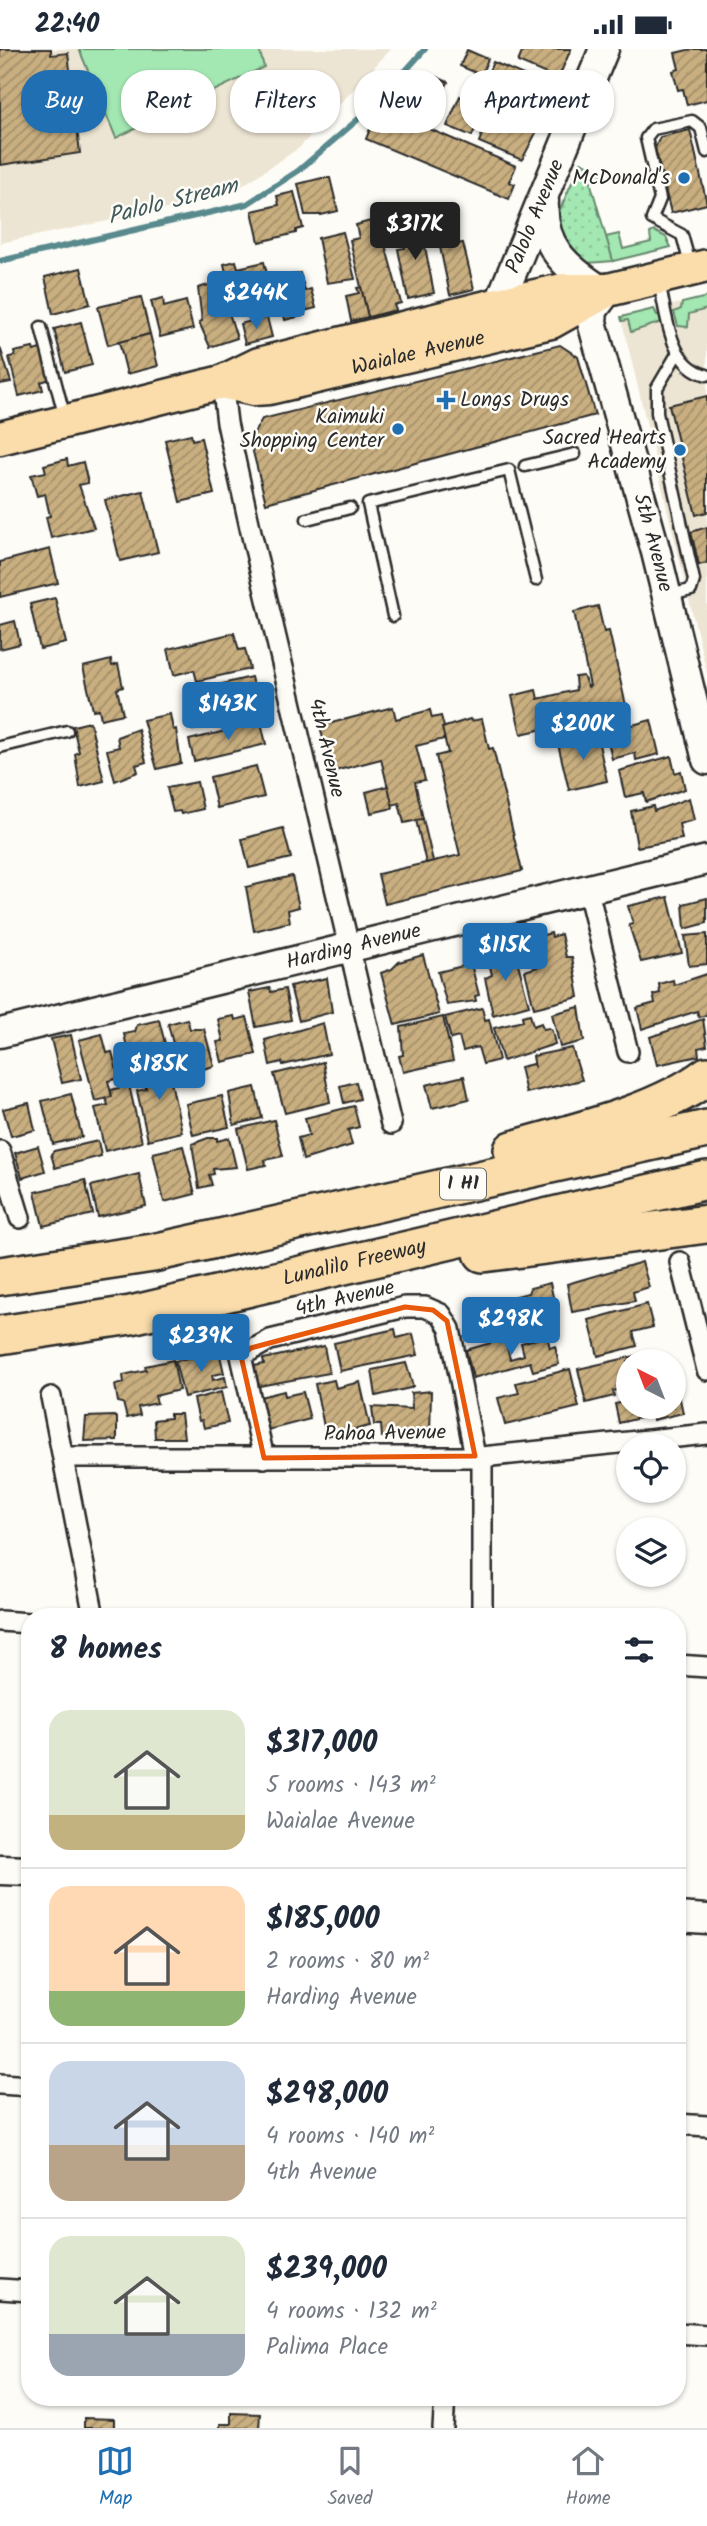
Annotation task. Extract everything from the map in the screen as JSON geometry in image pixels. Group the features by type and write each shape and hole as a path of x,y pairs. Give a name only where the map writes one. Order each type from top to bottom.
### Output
{"highway":[{"path":"219,1239 618,1119 678,1093 707,1076"},
{"name":"I H1","path":"0,1276 76,1267 219,1239 707,1129"},
{"name":"Lunalilo Freeway","path":"0,1335 131,1315 707,1181"},
{"path":"311,1274 707,1224"}],"main road":[{"name":"Waialae Avenue","path":"0,438 222,382 259,364 499,304 563,290 603,289 699,268"},
{"name":"Waialae Avenue","path":"222,382 261,390 551,322 603,289"}],"street":[{"name":"Palolo Avenue","path":"499,304 604,49"},
{"path":"545,187 544,224 551,247 562,261 603,289"},
{"name":"5th Avenue","path":"603,289 593,310 592,322 703,726 707,760"},
{"path":"316,377 360,352 482,322 499,304"},
{"name":"4th Avenue","path":"222,382 227,422 251,532 391,1124"},
{"name":"Harding Avenue","path":"0,1033 349,950 707,860"},
{"path":"588,891 628,1052"},
{"path":"0,1151 20,1218"},
{"path":"680,1262 707,1370"},
{"name":"4th Avenue","path":"264,1458 242,1356 270,1340 405,1307 433,1310 447,1321 450,1329 479,1456 482,1608"},
{"path":"51,1397 92,1608"},
{"name":"Pahoa Avenue","path":"63,1457 479,1456 707,1434"},
{"path":"0,1621 21,1622"},
{"path":"686,1666 707,1667"},
{"path":"0,1870 21,1871"},
{"path":"686,1918 707,1919"},
{"path":"0,2084 21,2085"},
{"path":"686,2125 707,2126"},
{"path":"0,2289 21,2290"},
{"path":"686,2334 707,2335"},
{"path":"443,2428 444,2406"}],"lane":[{"path":"699,268 682,235 652,219 660,199 646,145 649,133 692,121 702,130 707,152"},
{"path":"658,278 677,354 692,368 707,375"},
{"path":"41,327 64,422"},
{"path":"666,596 691,590 694,580 657,413 657,388 677,354"},
{"path":"525,466 575,454"},
{"path":"393,616 368,504 509,470 536,580"},
{"path":"307,519 350,508"},
{"path":"0,747 67,731"}],"highlighted area":[{"path":"405,1307 433,1310 447,1321 475,1456 264,1458 241,1356 251,1348"}],"shaded area":[{"path":"0,49 391,49 371,70 354,70 354,89 340,104 340,70 230,70 230,133 313,133 299,148 225,197 0,243"},
{"name":"Sacred Hearts Academy","path":"707,297 707,674 621,317"}],"green space":[{"path":"79,49 259,49 264,67 258,70 230,70 230,83 216,90 216,70 121,70 121,133 126,133 116,138 107,116 107,70 88,70"},
{"path":"581,162 603,172 602,177 590,181 613,261 588,263 562,244 558,214"},
{"path":"654,231 666,237 671,247 613,261 606,237 619,234 623,249 651,242 650,233"},
{"path":"707,297 707,309 689,314 688,327 678,326 674,312 681,309 682,303"},
{"path":"654,309 657,315 663,315 662,322 631,332 628,320 622,321 621,317"}],"building":[{"path":"0,49 51,49 51,55 68,53 70,70 21,70 21,133 78,133 80,153 0,165"},
{"path":"528,49 571,49 562,70 537,70 518,62 523,50 527,52"},
{"path":"707,49 707,100 687,105 683,89 678,90 673,71 679,69 675,53"},
{"path":"467,50 488,59 483,70 469,70 460,66"},
{"path":"493,62 512,70 489,70"},
{"path":"460,96 460,131 447,126"},
{"path":"690,130 707,204 671,213 655,148 660,137"},
{"path":"368,133 439,133 516,166 509,182 515,184 509,199 366,139"},
{"path":"483,133 536,133 522,160 479,142"},
{"path":"330,178 338,211 305,215 298,184"},
{"path":"294,192 303,228 296,230 296,233 259,242 252,211 279,205 277,196"},
{"path":"378,219 401,303 394,305 396,310 368,317 350,240 359,238 356,225"},
{"path":"420,221 434,293 408,299 398,249 405,248 401,225"},
{"path":"343,232 355,279 327,283 318,238"},
{"path":"463,243 474,289 450,295 440,247"},
{"path":"236,261 238,268 264,262 273,298 259,301 255,287 244,289 245,295 232,298 224,264"},
{"path":"81,268 90,304 53,314 45,277"},
{"path":"300,273 305,291 311,289 316,308 304,311 305,315 285,320 277,284 286,282 285,277"},
{"path":"219,282 237,338 210,347 199,322 202,321 198,288"},
{"path":"361,287 368,317 351,321 346,296 359,293 357,288"},
{"path":"141,297 150,334 108,345 98,307"},
{"path":"163,298 164,307 186,301 193,329 160,337 151,301"},
{"path":"267,317 272,337 245,344 240,324"},
{"path":"81,322 92,365 65,372 54,329"},
{"path":"150,334 158,366 127,374 119,342"},
{"name":"Kaimuki Shopping Center","path":"560,345 578,357 595,415 266,503 250,440 262,419"},
{"path":"0,347 11,382 0,384"},
{"path":"33,348 34,351 43,348 50,379 41,382 43,390 19,396 9,357 15,356 14,352"},
{"path":"707,396 707,512 696,515 669,405"},
{"path":"191,434 192,440 201,438 214,494 180,502 165,440"},
{"path":"67,459 68,466 83,462 88,483 79,485 94,528 51,538 46,517 50,516 45,494 37,496 31,475 46,472 44,465"},
{"path":"143,491 158,552 120,561 105,500"},
{"path":"707,527 707,563 699,565 691,532"},
{"path":"50,549 58,583 0,597 0,562"},
{"path":"55,598 66,643 40,649 30,604"},
{"path":"598,606 604,632 609,631 627,710 521,734 512,696 536,690 538,699 576,690 575,677 583,676 588,687 590,686 574,612"},
{"path":"15,621 20,644 0,649 0,625"},
{"path":"234,633 239,650 245,649 250,669 197,681 194,670 174,675 168,649"},
{"path":"111,660 112,666 118,664 123,687 117,689 123,714 101,719 99,709 93,710 83,667"},
{"path":"251,677 260,714 193,730 185,693"},
{"path":"393,707 396,719 430,710 432,718 441,716 444,727 444,739 416,746 425,780 415,782 423,819 404,823 399,803 392,805 381,759 331,772 320,726"},
{"path":"170,714 173,730 176,729 181,763 157,769 143,720"},
{"path":"470,719 482,719 489,749 493,748 522,871 385,904 378,874 460,855 436,756 448,753 442,728"},
{"path":"651,720 659,754 636,760 635,753 612,759 606,732"},
{"path":"90,722 104,781 80,787 75,754 79,752 73,726"},
{"path":"261,722 266,744 194,761 189,740"},
{"path":"138,729 146,762 136,765 138,772 115,781 107,750 119,747 117,737"},
{"path":"597,735 607,781 569,790 558,744"},
{"path":"671,756 675,773 681,771 685,789 646,802 644,793 625,797 619,771"},
{"path":"256,766 264,797 217,808 210,777"},
{"path":"197,782 203,809 181,814 180,811 173,812 167,788"},
{"path":"388,786 393,808 371,813 366,792"},
{"path":"689,798 694,820 679,824 682,839 637,847 631,811 653,806 654,811"},
{"path":"423,819 433,861 426,863 416,820"},
{"path":"283,828 291,858 249,868 242,839"},
{"path":"292,876 299,907 288,910 290,922 254,931 246,887"},
{"path":"668,897 682,953 641,962 629,925 633,924 628,906"},
{"path":"707,898 707,923 685,929 683,904"},
{"path":"551,933 552,937 561,934 566,957 572,957 579,997 534,1008 525,971 541,966 539,961 531,963 525,940"},
{"path":"707,934 707,964 689,966 685,936"},
{"path":"512,950 516,956 529,1005 493,1015 485,978 492,975 487,954"},
{"path":"423,955 439,1014 395,1025 381,973 392,969 399,962"},
{"path":"471,964 479,995 475,996 476,1001 447,1005 438,972"},
{"path":"707,974 707,1015 699,1017 697,1011 642,1029 637,1008 655,1003 653,995 660,993 659,984 673,980 674,985"},
{"path":"327,978 332,1012 299,1021 290,986"},
{"path":"270,988 271,992 285,989 291,1020 256,1027 249,992"},
{"path":"579,1007 584,1041 560,1047 552,1014"},
{"path":"482,1008 485,1020 489,1019 499,1060 483,1064 478,1047 463,1051 459,1037 451,1039 445,1017"},
{"path":"530,1014 533,1026 541,1023 543,1029 549,1028 552,1031 555,1044 503,1061 494,1028 523,1021 522,1016"},
{"path":"234,1016 235,1020 247,1017 256,1054 222,1062 217,1042 223,1041 218,1019"},
{"path":"443,1017 453,1061 403,1072 399,1056 403,1055 401,1027"},
{"path":"187,1019 190,1029 204,1029 214,1066 181,1075 168,1024"},
{"path":"703,1019 707,1046 698,1048 699,1056 657,1065 650,1037"},
{"path":"159,1020 169,1059 149,1063 147,1056 130,1061 124,1034 135,1032 137,1025"},
{"path":"323,1023 329,1054 283,1065 282,1062 270,1065 265,1040"},
{"path":"102,1034 107,1053 112,1052 119,1078 108,1081 112,1097 95,1101 79,1040"},
{"path":"71,1035 81,1079 62,1083 51,1039"},
{"path":"572,1048 582,1080 526,1093 520,1067 533,1064 535,1068 533,1056"},
{"path":"166,1059 182,1132 148,1140 137,1091 146,1089 141,1065"},
{"path":"323,1062 330,1102 285,1113 274,1074"},
{"path":"464,1076 469,1099 432,1108 426,1085"},
{"path":"356,1082 360,1099 344,1103 340,1086"},
{"path":"129,1085 142,1142 105,1151 95,1108 108,1105 106,1098 112,1097 111,1090"},
{"path":"255,1087 262,1118 234,1125 229,1093"},
{"path":"71,1094 82,1137 53,1144 42,1101"},
{"path":"222,1096 229,1127 193,1135 186,1104"},
{"path":"29,1103 35,1130 11,1136 3,1109"},
{"path":"354,1106 359,1127 348,1130 352,1145 303,1160 298,1138 309,1135 305,1118"},
{"path":"274,1120 283,1156 265,1160 266,1165 248,1169 238,1129"},
{"path":"208,1138 217,1138 217,1141 229,1138 236,1167 213,1169 214,1174 209,1175 212,1185 199,1188 192,1144"},
{"path":"98,1141 101,1156 55,1168 51,1154 54,1151"},
{"path":"38,1146 45,1171 22,1178 15,1153"},
{"path":"183,1146 195,1194 164,1202 153,1153"},
{"path":"139,1174 146,1206 98,1217 91,1186"},
{"path":"85,1180 93,1214 43,1226 35,1192"},
{"path":"642,1262 649,1287 633,1292 635,1301 572,1312 567,1284"},
{"path":"550,1283 557,1315 504,1332 497,1301 528,1293 530,1288"},
{"path":"647,1304 653,1327 633,1332 637,1346 616,1349 616,1351 598,1356 589,1320"},
{"path":"395,1329 397,1338 413,1334 418,1355 340,1371 334,1343"},
{"path":"547,1336 550,1348 555,1346 559,1364 533,1371 530,1362 473,1378 466,1350 505,1339 510,1359 524,1355 521,1343"},
{"path":"324,1346 329,1373 259,1386 254,1366 264,1364 263,1359"},
{"path":"219,1351 224,1373 212,1375 213,1380 225,1377 227,1387 184,1397 175,1361"},
{"path":"173,1360 179,1390 155,1396 157,1403 138,1407 140,1415 127,1418 123,1403 118,1402 115,1385 124,1383 123,1375 146,1370 145,1366"},
{"path":"616,1360 614,1396 586,1403 578,1369"},
{"path":"406,1363 413,1386 376,1396 372,1370"},
{"path":"570,1369 579,1407 505,1425 498,1398 519,1393 516,1383"},
{"path":"334,1380 336,1388 360,1382 370,1426 326,1436 315,1384"},
{"path":"284,1391 285,1396 303,1392 310,1419 264,1431 256,1398"},
{"path":"431,1391 430,1436 382,1437 381,1425 374,1425 372,1407 412,1409 411,1393"},
{"path":"221,1392 228,1423 204,1428 202,1420 199,1421 194,1399"},
{"path":"170,1414 181,1414 184,1438 155,1438 154,1420 170,1418"},
{"path":"86,1417 117,1418 117,1440 84,1441"},
{"path":"618,1419 636,1419 619,1423"},
{"path":"231,2413 260,2414 259,2428 220,2428 220,2424 231,2424"},
{"path":"84,2418 114,2419 114,2428 84,2428"}],"waterway":[{"name":"Palolo Stream","path":"0,261 247,204 298,171 377,103 425,49"}],"place":[{"name":"McDonald's","path":"684,178"},
{"name":"Longs Drugs","path":"446,400"},
{"name":"Kaimuki Shopping Center","path":"398,429"},
{"name":"Sacred Hearts Academy","path":"680,450"}]}
